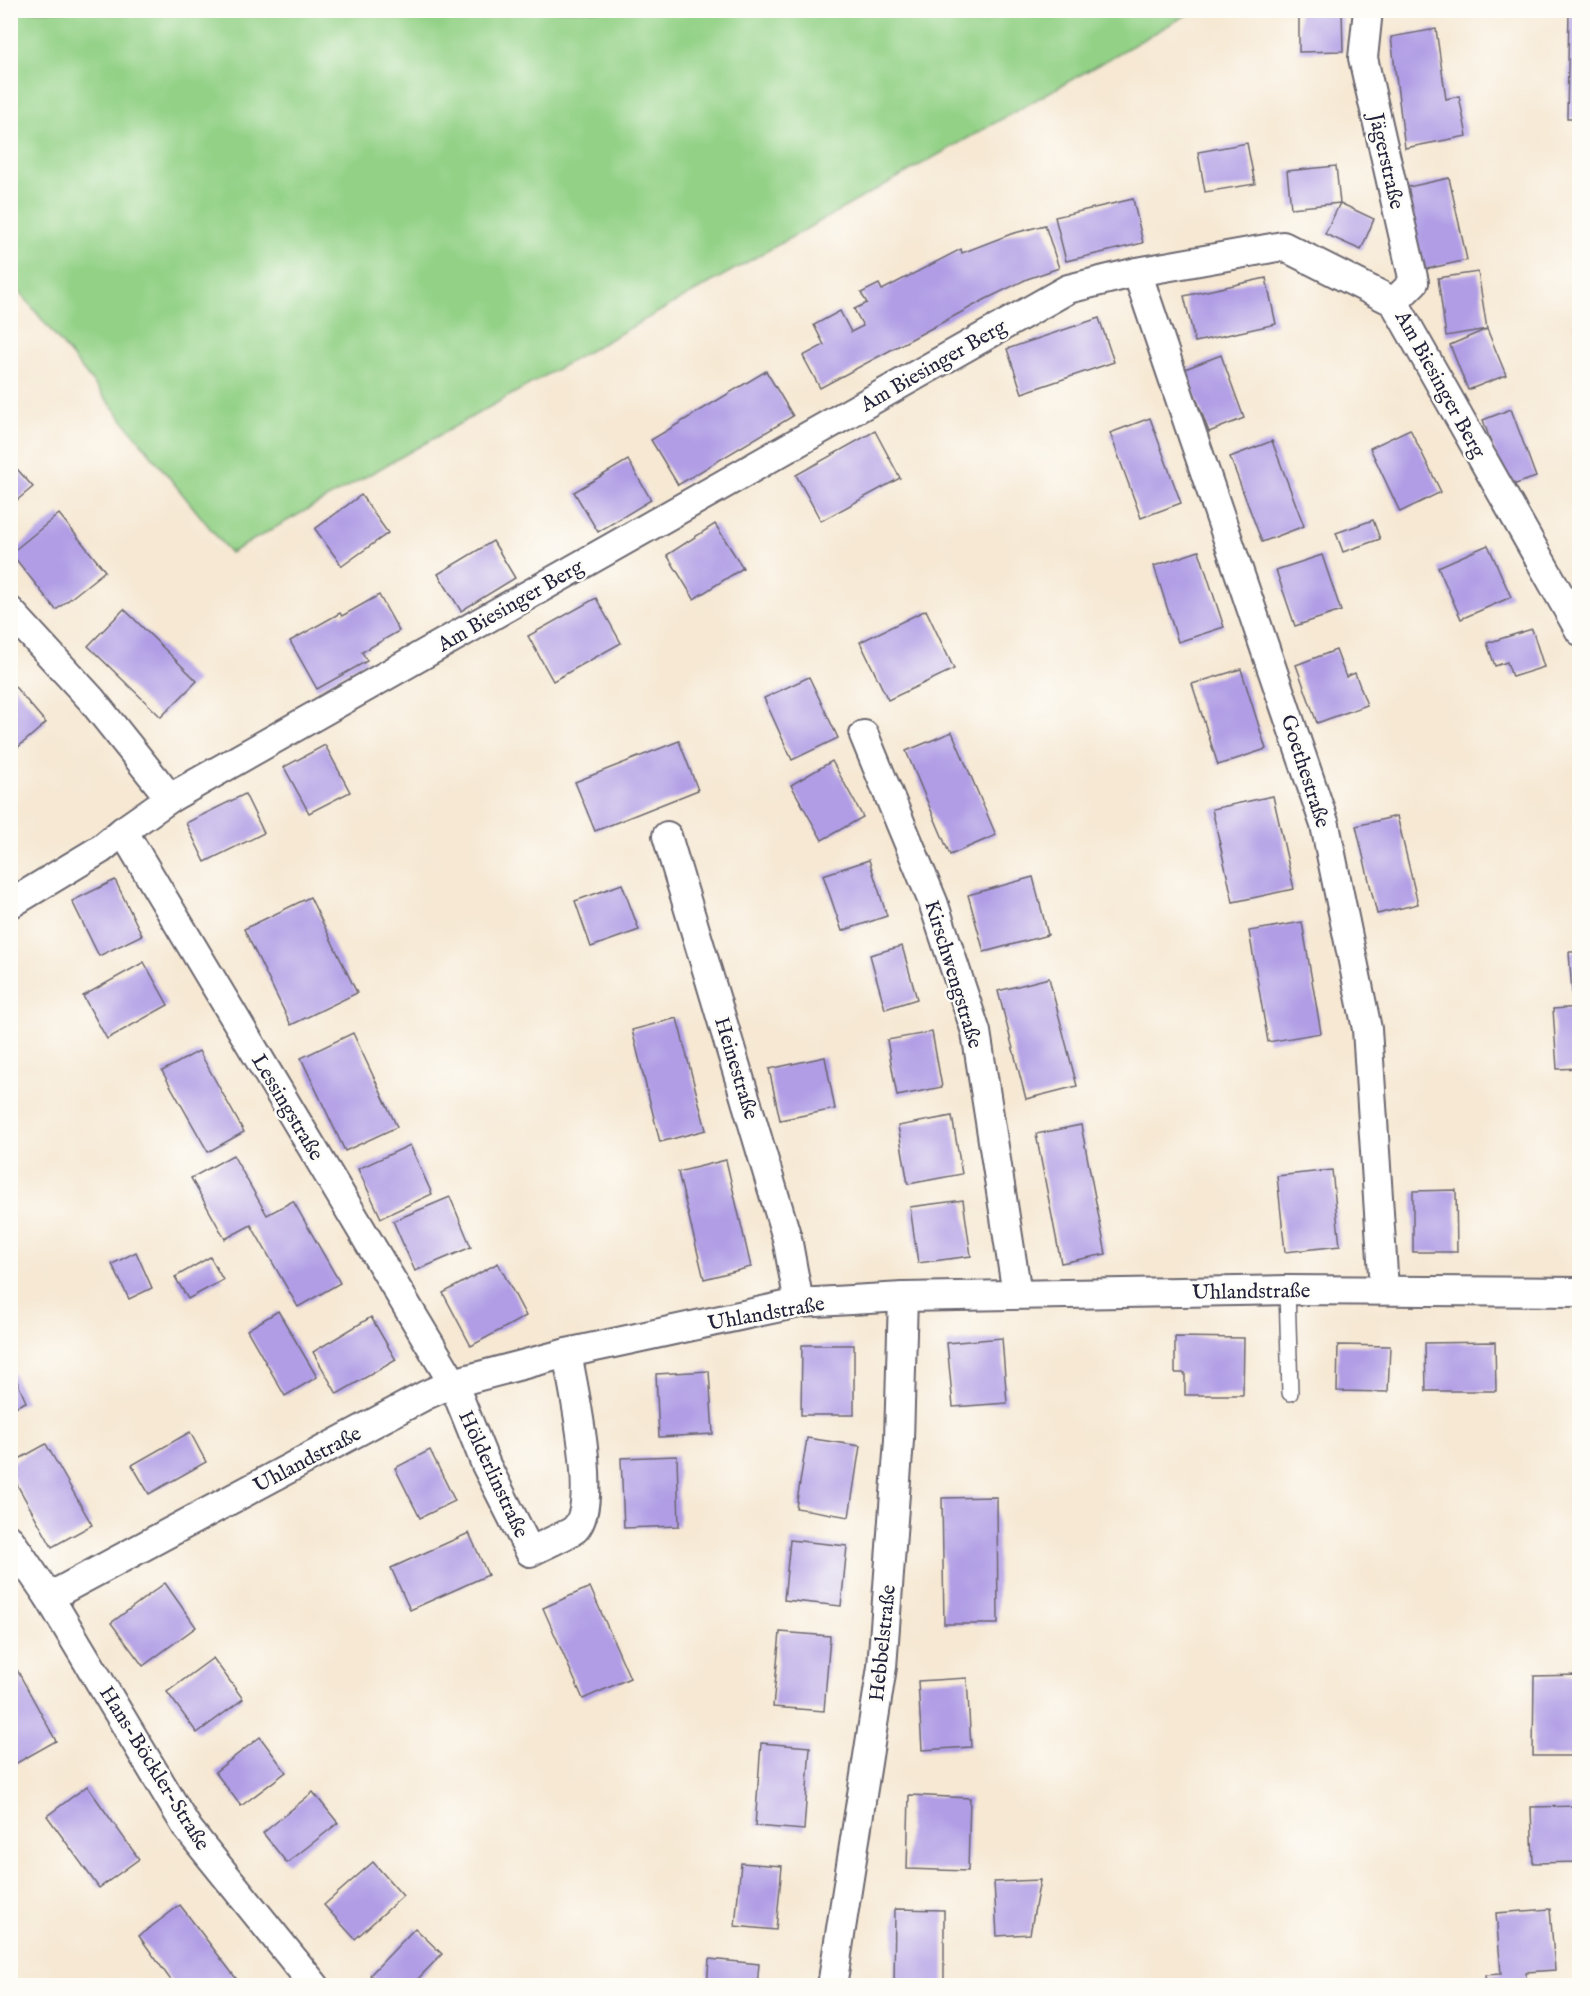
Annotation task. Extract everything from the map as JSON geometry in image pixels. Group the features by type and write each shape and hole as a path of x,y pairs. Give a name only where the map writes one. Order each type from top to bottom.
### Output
{"street":[{"name":"Jägerstraße","path":"1368,10 1364,58 1414,282 1394,302"},
{"name":"Am Biesinger Berg","path":"123,831 170,798 1068,289 1137,272 1283,246 1394,302 1580,631"},
{"name":"Goethestraße","path":"1137,272 1325,825 1367,1029 1384,1289"},
{"path":"10,611 91,699 170,798"},
{"name":"Kirschwengstraße","path":"864,735 933,902 976,1032 1017,1294"},
{"path":"10,904 101,849 123,831"},
{"name":"Lessingstraße","path":"123,831 453,1383"},
{"name":"Heinestraße","path":"667,836 787,1238 799,1303"},
{"name":"Uhlandstraße","path":"49,1597 426,1395 453,1383 567,1353 799,1303 903,1297 1287,1290 1580,1292"},
{"name":"Hebbelstraße","path":"832,1986 882,1667 898,1440 903,1297"},
{"name":"Hölderlinstraße","path":"453,1383 486,1465 530,1552 575,1529 585,1510 583,1444 567,1353"},
{"name":"Hans-Böckler-Straße","path":"10,1540 49,1597 188,1829 315,1986"}],"lane":[{"path":"1287,1290 1290,1393"}],"green space":[{"path":"1191,10 1192,12 230,553 11,281 11,11"}],"building":[{"path":"1299,10 1342,10 1343,51 1299,52"},
{"path":"1569,10 1580,10 1580,118 1567,118"},
{"path":"1436,29 1446,99 1459,96 1467,136 1405,148 1391,37"},
{"path":"1247,143 1255,184 1205,192 1198,152"},
{"path":"1336,166 1340,203 1291,208 1287,171"},
{"path":"1449,178 1467,260 1422,270 1404,188"},
{"path":"1133,199 1143,243 1066,261 1055,217"},
{"path":"1340,203 1374,219 1361,250 1325,234"},
{"path":"1045,225 1059,268 1027,279 986,299 820,388 803,356 824,345 814,325 840,311 851,332 863,326 854,309 867,303 861,293 879,284 882,290 961,249 962,253 1011,234"},
{"path":"1578,271 1580,271 1580,327 1575,327"},
{"path":"1478,272 1487,329 1446,336 1438,278"},
{"path":"1266,278 1276,324 1195,342 1184,296"},
{"path":"1099,318 1114,362 1022,393 1007,349"},
{"path":"1487,329 1506,375 1468,390 1450,345"},
{"path":"1221,355 1244,418 1209,432 1185,369"},
{"path":"766,371 793,416 678,485 651,440"},
{"path":"1511,409 1536,477 1507,487 1483,420"},
{"path":"1150,418 1181,503 1141,518 1110,433"},
{"path":"1410,429 1441,492 1400,512 1370,448"},
{"path":"875,431 900,478 821,521 796,475"},
{"path":"1272,441 1304,526 1262,542 1230,457"},
{"path":"628,460 651,500 598,532 574,492"},
{"path":"10,461 33,487 10,506"},
{"path":"361,495 388,533 342,566 315,529"},
{"path":"59,514 105,571 56,610 11,553"},
{"path":"1373,520 1380,539 1343,552 1336,533"},
{"path":"715,524 743,568 694,599 667,555"},
{"path":"493,541 515,578 461,611 438,574"},
{"path":"1488,545 1511,597 1461,619 1438,567"},
{"path":"1199,551 1224,627 1178,642 1154,566"},
{"path":"1322,555 1341,611 1295,626 1276,570"},
{"path":"379,595 399,631 362,652 367,661 317,689 290,641 340,613 342,616"},
{"path":"596,598 621,643 553,681 528,636"},
{"path":"124,609 197,681 161,717 88,646"},
{"path":"926,610 954,669 888,700 860,642"},
{"path":"1532,629 1544,667 1512,677 1507,662 1495,666 1487,643"},
{"path":"1336,650 1346,677 1355,673 1367,705 1317,723 1296,665"},
{"path":"1241,669 1266,749 1218,765 1192,684"},
{"path":"809,677 838,738 792,760 764,698"},
{"path":"10,681 46,723 10,754"},
{"path":"952,732 996,835 950,855 906,751"},
{"path":"679,741 698,790 595,831 575,782"},
{"path":"325,745 350,792 309,813 284,767"},
{"path":"832,761 863,817 822,840 791,785"},
{"path":"245,794 264,833 205,862 186,823"},
{"path":"1273,796 1294,889 1233,902 1212,809"},
{"path":"1397,816 1418,904 1377,914 1356,826"},
{"path":"869,860 887,916 842,931 823,875"},
{"path":"1033,877 1048,935 984,952 968,895"},
{"path":"115,880 142,935 99,956 72,901"},
{"path":"622,884 639,930 591,947 575,901"},
{"path":"310,897 357,993 291,1025 244,929"},
{"path":"1302,922 1321,1033 1268,1042 1249,931"},
{"path":"902,946 917,999 885,1009 870,955"},
{"path":"1569,952 1580,952 1580,992 1572,993"},
{"path":"144,962 168,1005 107,1039 83,996"},
{"path":"1049,978 1077,1086 1026,1099 998,991"},
{"path":"1580,1007 1580,1068 1557,1069 1553,1009"},
{"path":"677,1018 706,1130 660,1142 632,1030"},
{"path":"932,1032 942,1087 897,1096 887,1040"},
{"path":"353,1033 397,1127 345,1151 301,1058"},
{"path":"199,1051 244,1132 208,1152 162,1071"},
{"path":"825,1057 835,1109 780,1120 769,1069"},
{"path":"952,1116 962,1174 908,1184 898,1126"},
{"path":"1081,1125 1106,1254 1061,1263 1036,1134"},
{"path":"410,1145 432,1194 381,1218 358,1169"},
{"path":"233,1155 267,1215 293,1201 340,1283 298,1307 251,1225 225,1239 191,1178"},
{"path":"726,1160 751,1267 704,1279 678,1172"},
{"path":"1332,1170 1340,1246 1285,1252 1277,1176"},
{"path":"1456,1190 1457,1252 1413,1252 1413,1191"},
{"path":"450,1197 471,1247 415,1271 393,1221"},
{"path":"963,1200 971,1256 918,1263 910,1207"},
{"path":"136,1252 152,1288 129,1299 112,1264"},
{"path":"210,1257 223,1280 188,1299 175,1277"},
{"path":"498,1263 526,1316 471,1346 443,1293"},
{"path":"278,1311 317,1377 285,1396 247,1330"},
{"path":"371,1317 396,1360 337,1394 313,1352"},
{"path":"1175,1337 1244,1338 1243,1395 1185,1395 1185,1373 1175,1373"},
{"path":"1002,1338 1007,1403 953,1407 947,1343"},
{"path":"1495,1342 1496,1391 1426,1391 1425,1343"},
{"path":"802,1345 854,1345 854,1415 801,1415"},
{"path":"1338,1345 1390,1346 1388,1392 1337,1391"},
{"path":"10,1365 26,1402 10,1409"},
{"path":"709,1371 713,1434 659,1437 656,1374"},
{"path":"190,1432 206,1462 149,1494 132,1465"},
{"path":"807,1438 860,1446 849,1517 796,1508"},
{"path":"46,1444 92,1525 52,1547 10,1472 10,1464"},
{"path":"430,1450 455,1501 420,1518 395,1468"},
{"path":"677,1456 679,1526 624,1528 621,1458"},
{"path":"997,1497 998,1624 944,1624 942,1498"},
{"path":"469,1533 488,1575 410,1610 391,1568"},
{"path":"790,1540 847,1546 841,1606 784,1600"},
{"path":"165,1583 196,1627 143,1666 111,1623"},
{"path":"590,1587 630,1678 583,1699 543,1608"},
{"path":"780,1632 830,1636 824,1711 773,1707"},
{"path":"10,1657 56,1741 15,1764 10,1755"},
{"path":"213,1658 243,1699 197,1733 167,1692"},
{"path":"1580,1675 1580,1756 1533,1756 1534,1676"},
{"path":"967,1678 971,1747 922,1750 918,1681"},
{"path":"260,1737 286,1772 241,1806 215,1772"},
{"path":"761,1743 810,1747 804,1830 755,1826"},
{"path":"87,1786 139,1859 99,1888 47,1816"},
{"path":"313,1792 338,1823 287,1863 263,1833"},
{"path":"909,1795 970,1798 968,1871 907,1869"},
{"path":"1580,1806 1580,1862 1533,1863 1531,1807"},
{"path":"373,1862 403,1896 355,1939 324,1905"},
{"path":"741,1863 782,1866 776,1930 735,1926"},
{"path":"1040,1880 1030,1934 997,1936 994,1882"},
{"path":"180,1905 238,1981 232,1986 175,1986 139,1936"},
{"path":"895,1909 944,1910 944,1986 894,1986"},
{"path":"1550,1909 1555,1970 1526,1972 1527,1986 1486,1986 1485,1975 1501,1974 1496,1913"},
{"path":"415,1928 442,1954 411,1986 381,1986 370,1975"},
{"path":"709,1959 759,1964 757,1986 707,1986"}]}
